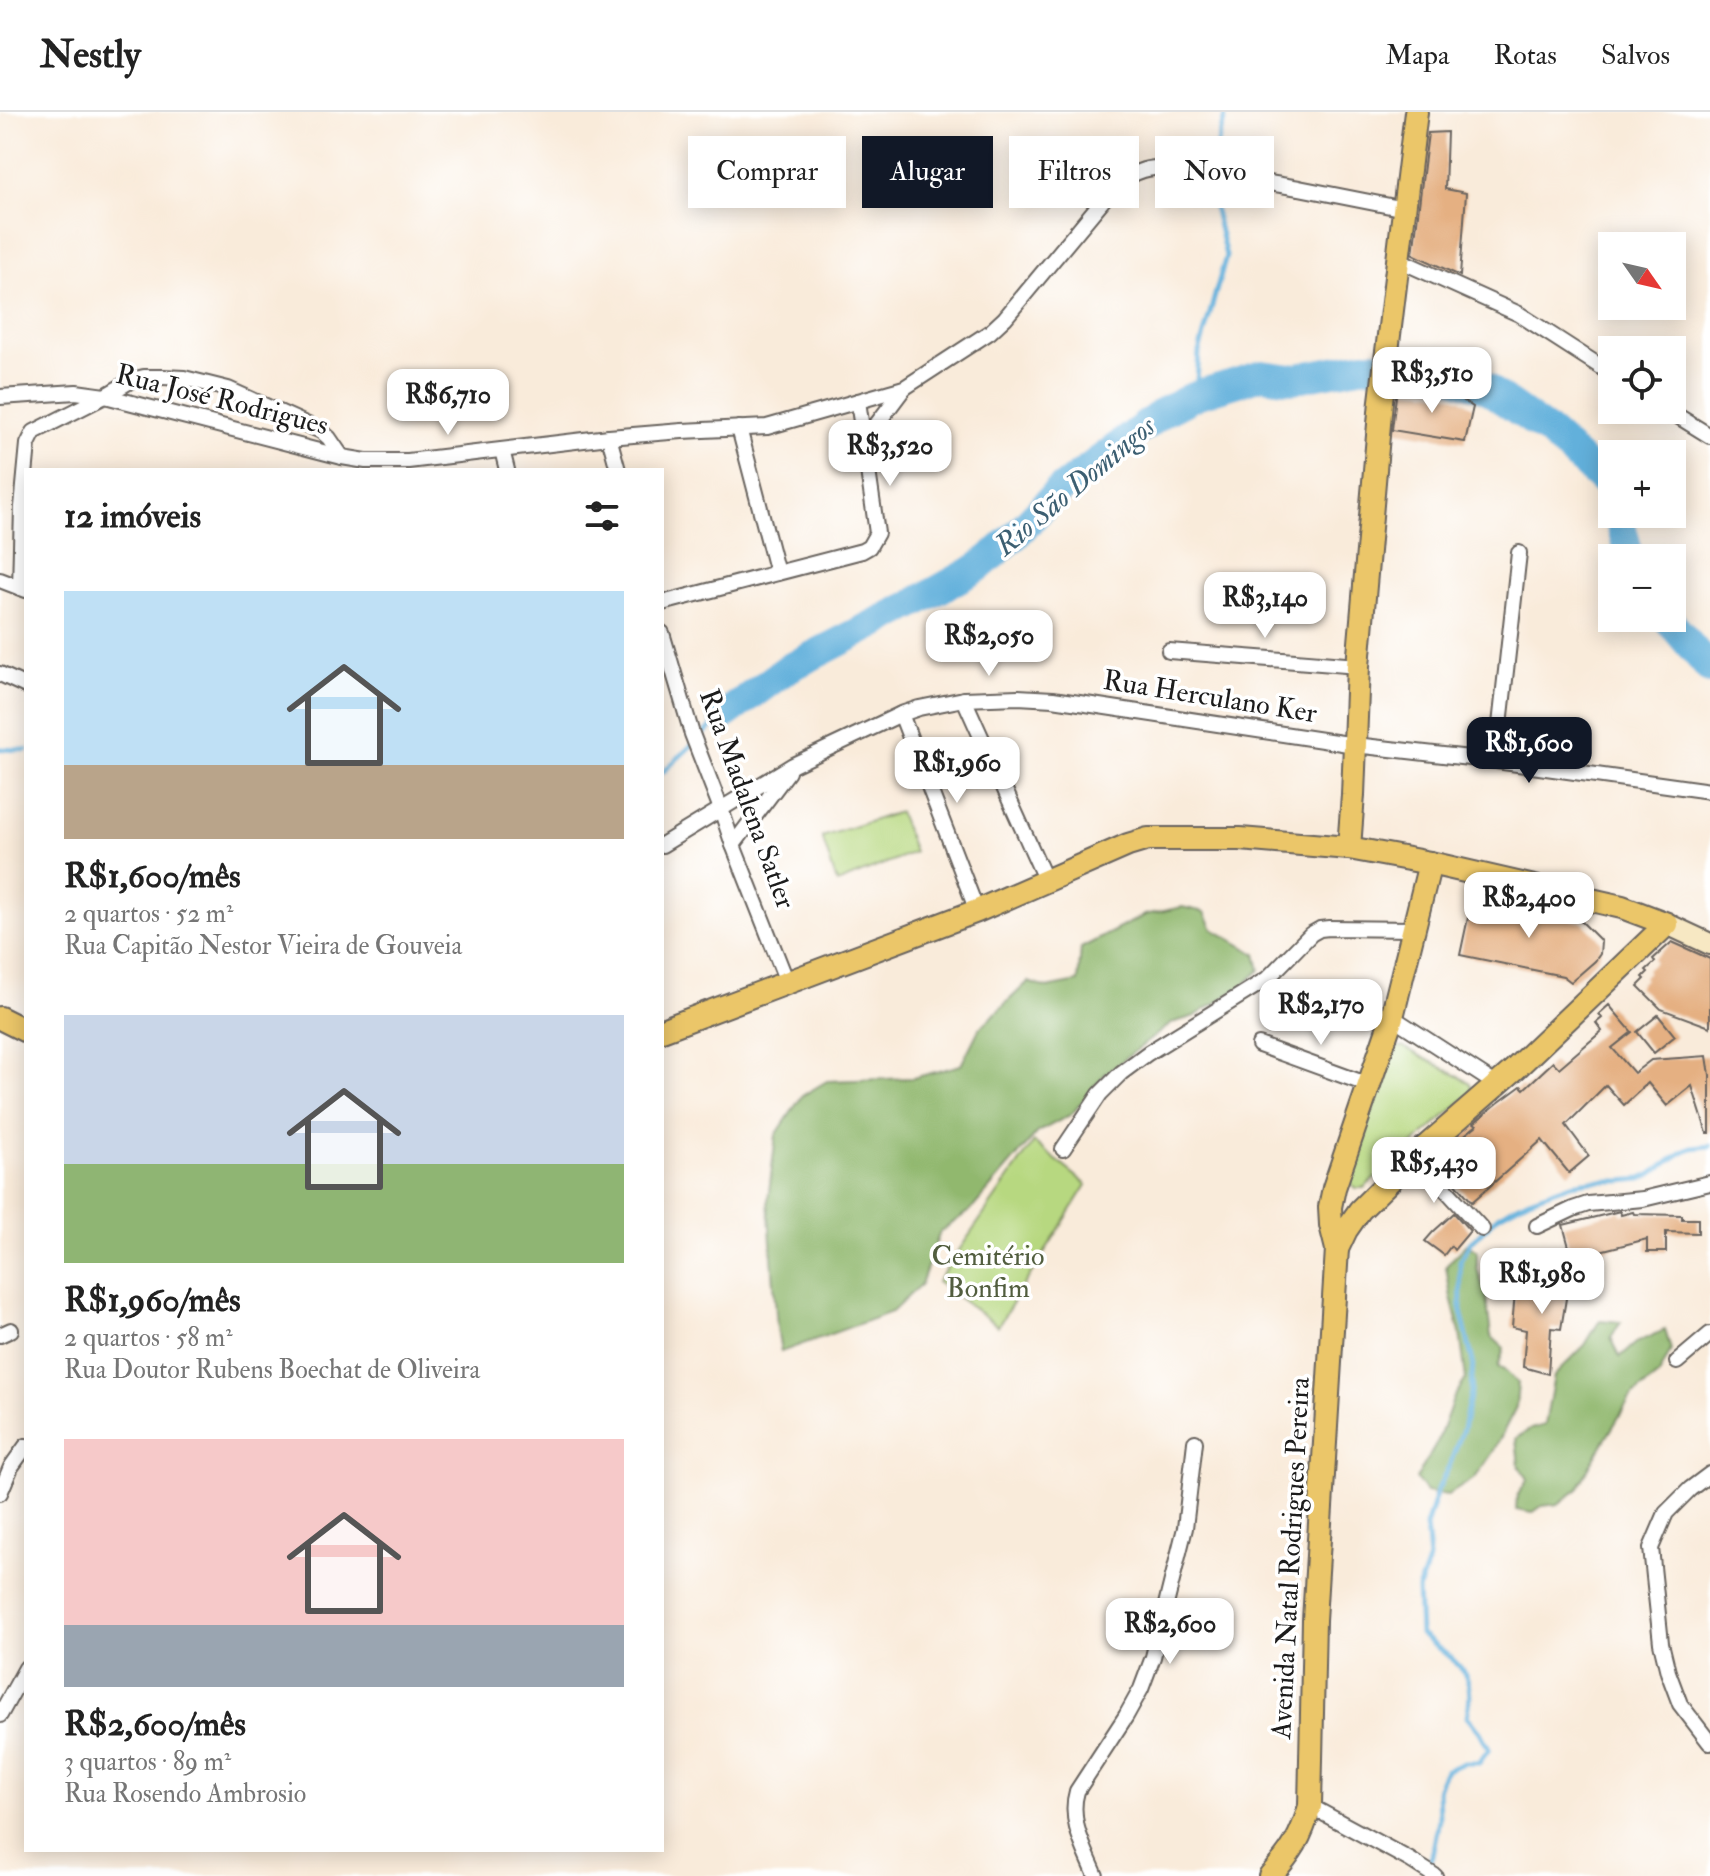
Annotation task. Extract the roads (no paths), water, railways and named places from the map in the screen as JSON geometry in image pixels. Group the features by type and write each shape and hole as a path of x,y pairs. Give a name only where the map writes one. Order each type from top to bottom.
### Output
{"main road":[{"path":"1349,848 1358,666 1381,401 1416,112"},
{"path":"664,1029 977,911 1148,839 1240,839 1349,848 1430,863 1622,907 1710,944"},
{"name":"Avenida Natal Rodrigues Pereira","path":"1270,1876 1289,1856 1303,1831 1310,1806 1314,1620 1337,1249 1330,1207 1392,1017 1430,863"},
{"path":"1337,1249 1360,1210 1667,924"},
{"path":"0,1018 24,1030"},
{"path":"1330,1207 1344,1211 1360,1210"}],"street":[{"name":"Rua José Rodrigues","path":"0,397 76,392 105,396 366,461 408,461 609,437 767,427 904,388 990,332 1103,199 1126,177 1141,170 1178,168 1405,209"},
{"path":"1399,260 1519,314 1598,365"},
{"path":"26,468 28,444 34,432 132,380 144,377 184,378 228,389 321,431 342,457"},
{"name":"Rua José Rodrigues","path":"865,440 904,388"},
{"path":"664,602 869,547 877,533 858,401"},
{"path":"1686,421 1710,436"},
{"path":"739,428 777,573"},
{"path":"609,437 617,468"},
{"path":"502,450 506,468"},
{"path":"0,580 23,589 24,507"},
{"path":"1496,761 1519,553"},
{"name":"Rua Madalena Satler","path":"664,640 692,734 787,982"},
{"path":"1169,651 1358,666"},
{"path":"0,674 24,685"},
{"path":"964,699 1046,881"},
{"name":"Rua Herculano Ker","path":"664,844 793,765 901,714 964,699 1053,699 1355,745 1710,791"},
{"path":"901,714 977,911"},
{"path":"733,845 793,765"},
{"path":"1063,1149 1100,1094 1121,1073 1267,979 1311,934 1329,928 1414,929"},
{"path":"1392,1017 1497,1085"},
{"path":"1259,1045 1369,1085"},
{"path":"1415,1156 1482,1229"},
{"path":"1537,1226 1588,1204 1643,1199 1710,1183"},
{"path":"1677,1362 1710,1334"},
{"path":"1096,1876 1073,1815 1074,1802 1077,1791 1134,1703 1153,1657 1182,1543 1195,1442"},
{"path":"0,1493 11,1467 24,1449"},
{"path":"1710,1474 1666,1513 1651,1548 1661,1643 1668,1672 1680,1704 1710,1743"},
{"path":"0,1715 24,1672"},
{"path":"1310,1806 1435,1876"}],"waterway":[{"path":"1196,395 1199,352 1226,256 1211,194 1216,151 1226,112"},
{"name":"Rio São Domingos","path":"723,716 787,669 979,567 1015,536 1056,493 1162,413 1196,395 1262,375 1292,379 1364,365 1423,367 1486,388 1551,434 1598,476"},
{"name":"Rio São Domingos","path":"1622,528 1626,544"},
{"name":"Rio São Domingos","path":"1679,632 1710,669"},
{"path":"664,771 723,716"},
{"path":"0,749 24,750"},
{"path":"1427,1868 1439,1819 1438,1787 1446,1770 1464,1763 1479,1763 1489,1749 1467,1716 1470,1700 1466,1676 1452,1659 1420,1634 1418,1589 1429,1559 1426,1526 1463,1429 1471,1392 1473,1362 1461,1311 1460,1261 1470,1243 1499,1215 1529,1199 1571,1184 1641,1179 1684,1151 1710,1146"}],"park label":[{"name":"Cemitério Bonfim","path":"988,1272"}]}
